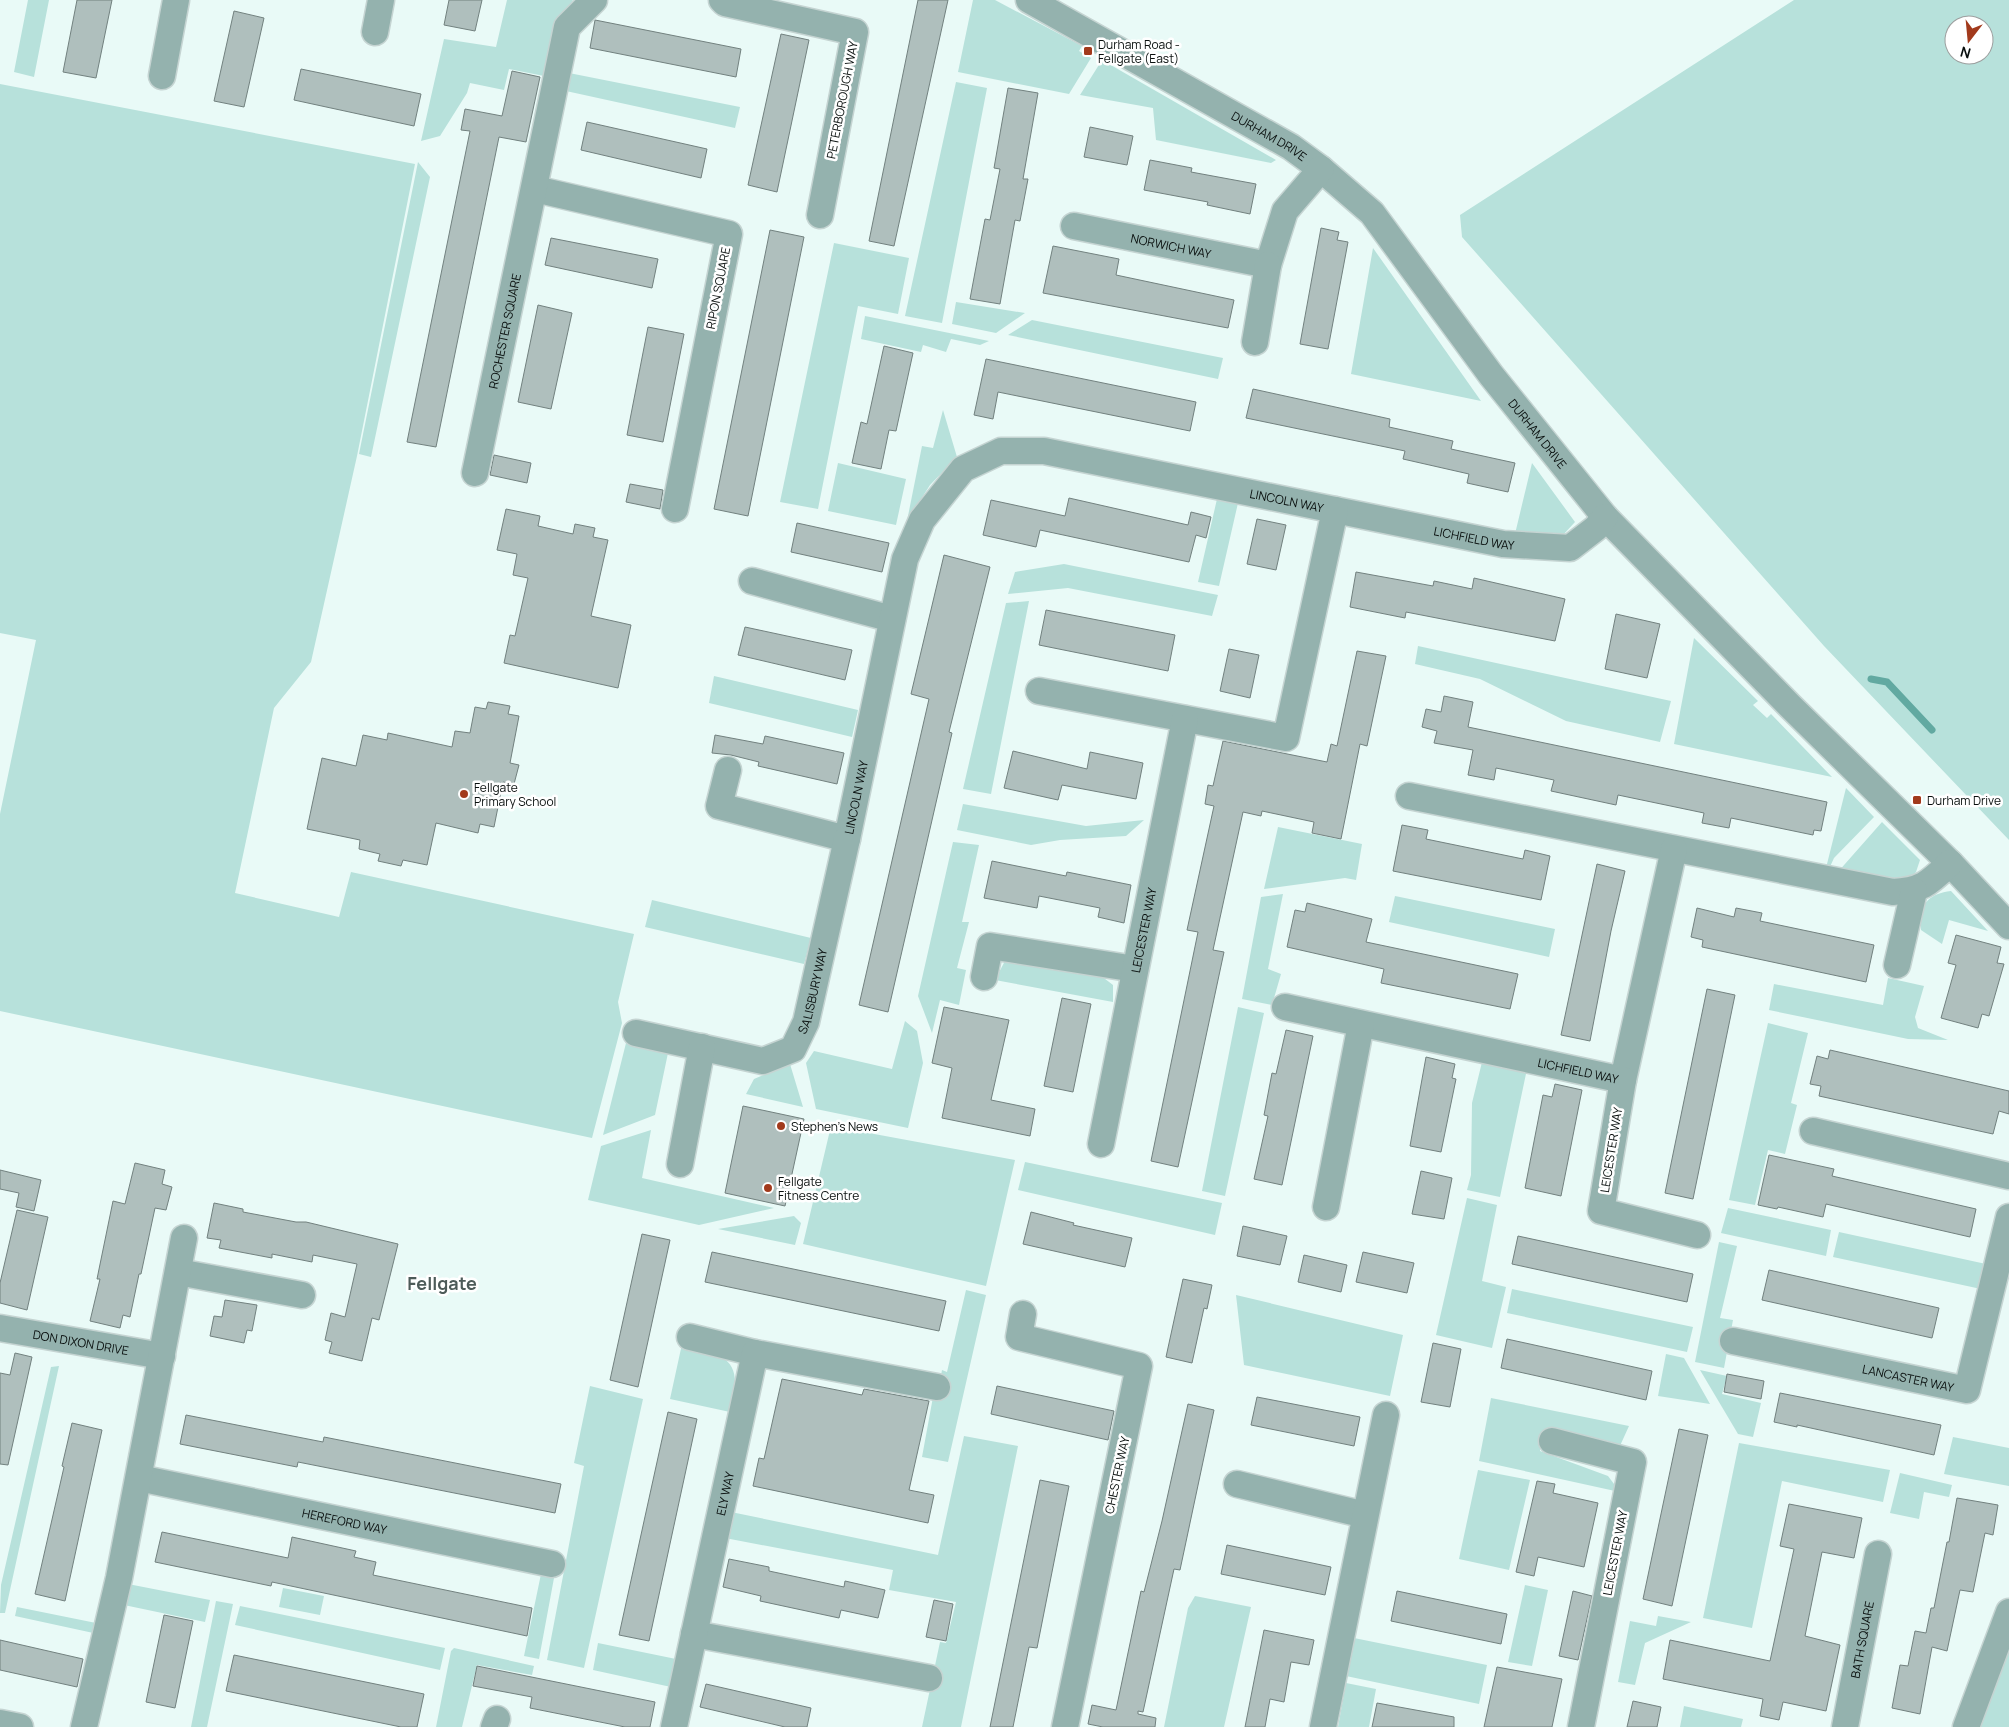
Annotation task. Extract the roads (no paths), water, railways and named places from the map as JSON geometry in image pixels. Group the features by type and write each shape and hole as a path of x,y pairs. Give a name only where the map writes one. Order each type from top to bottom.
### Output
{"street":[{"path":"162,76 176,0"},
{"path":"374,32 381,0"},
{"path":"535,189 567,27 594,0"},
{"name":"PETERBOROUGH WAY","path":"722,0 726,3 855,32 820,215"},
{"name":"DURHAM DRIVE","path":"1029,0 1291,147 1321,169 1372,212 1491,375 1605,517 1790,706 1950,862 2009,926"},
{"path":"1254,342 1268,264 1285,211 1321,169"},
{"name":"ROCHESTER SQUARE","path":"475,473 535,189"},
{"name":"RIPON SQUARE","path":"535,189 729,234 675,509"},
{"name":"NORWICH WAY","path":"1074,226 1268,264"},
{"name":"LINCOLN WAY","path":"728,770 720,806 847,839 905,559 922,520 963,469 1001,451 1044,451 1334,510 1286,738 1039,691"},
{"name":"LICHFIELD WAY","path":"1334,510 1503,544 1570,548 1596,528 1605,517"},
{"path":"752,581 892,619"},
{"name":"LEICESTER WAY","path":"1101,1144 1185,719"},
{"path":"1409,796 1893,892 1914,891 1929,883 1950,862"},
{"name":"SALISBURY WAY","path":"636,1033 763,1061 793,1050 806,1022 847,839"},
{"name":"LICHFIELD WAY","path":"1285,1007 1622,1080 1674,849"},
{"path":"1897,965 1914,891"},
{"path":"984,977 990,946 1135,969"},
{"path":"1326,1207 1361,1024"},
{"path":"680,1164 702,1047"},
{"name":"LEICESTER WAY","path":"1622,1080 1601,1211 1697,1235"},
{"path":"1813,1131 2009,1176"},
{"name":"LANCASTER WAY","path":"1733,1341 1967,1390 2009,1217"},
{"path":"84,1727 119,1578 184,1238"},
{"path":"178,1272 302,1295"},
{"name":"CHESTER WAY","path":"1023,1314 1019,1337 1139,1366 1065,1727"},
{"name":"DON DIXON DRIVE","path":"0,1328 162,1356"},
{"path":"690,1337 755,1353 937,1387"},
{"name":"ELY WAY","path":"674,1727 755,1353"},
{"path":"1323,1727 1364,1515 1386,1415"},
{"name":"LEICESTER WAY","path":"1552,1441 1633,1462 1581,1727"},
{"name":"HEREFORD WAY","path":"139,1478 552,1564"},
{"path":"1237,1484 1364,1515"},
{"name":"BATH SQUARE","path":"1845,1727 1878,1554"},
{"path":"1966,1727 2009,1612"},
{"path":"694,1634 929,1678"},
{"path":"0,1723 20,1727"}],"waterway":[{"path":"1871,679 1887,682 1932,730"}],"place":[{"name":"Durham Road - Fellgate (East)","path":"1088,51"},
{"name":"Fellgate Primary School","path":"464,794"},
{"name":"Durham Drive","path":"1917,800"},
{"name":"Stephen's News","path":"781,1126"},
{"name":"Fellgate Fitness Centre","path":"768,1188"}],"district":[{"name":"Fellgate","path":"442,1283"}]}
